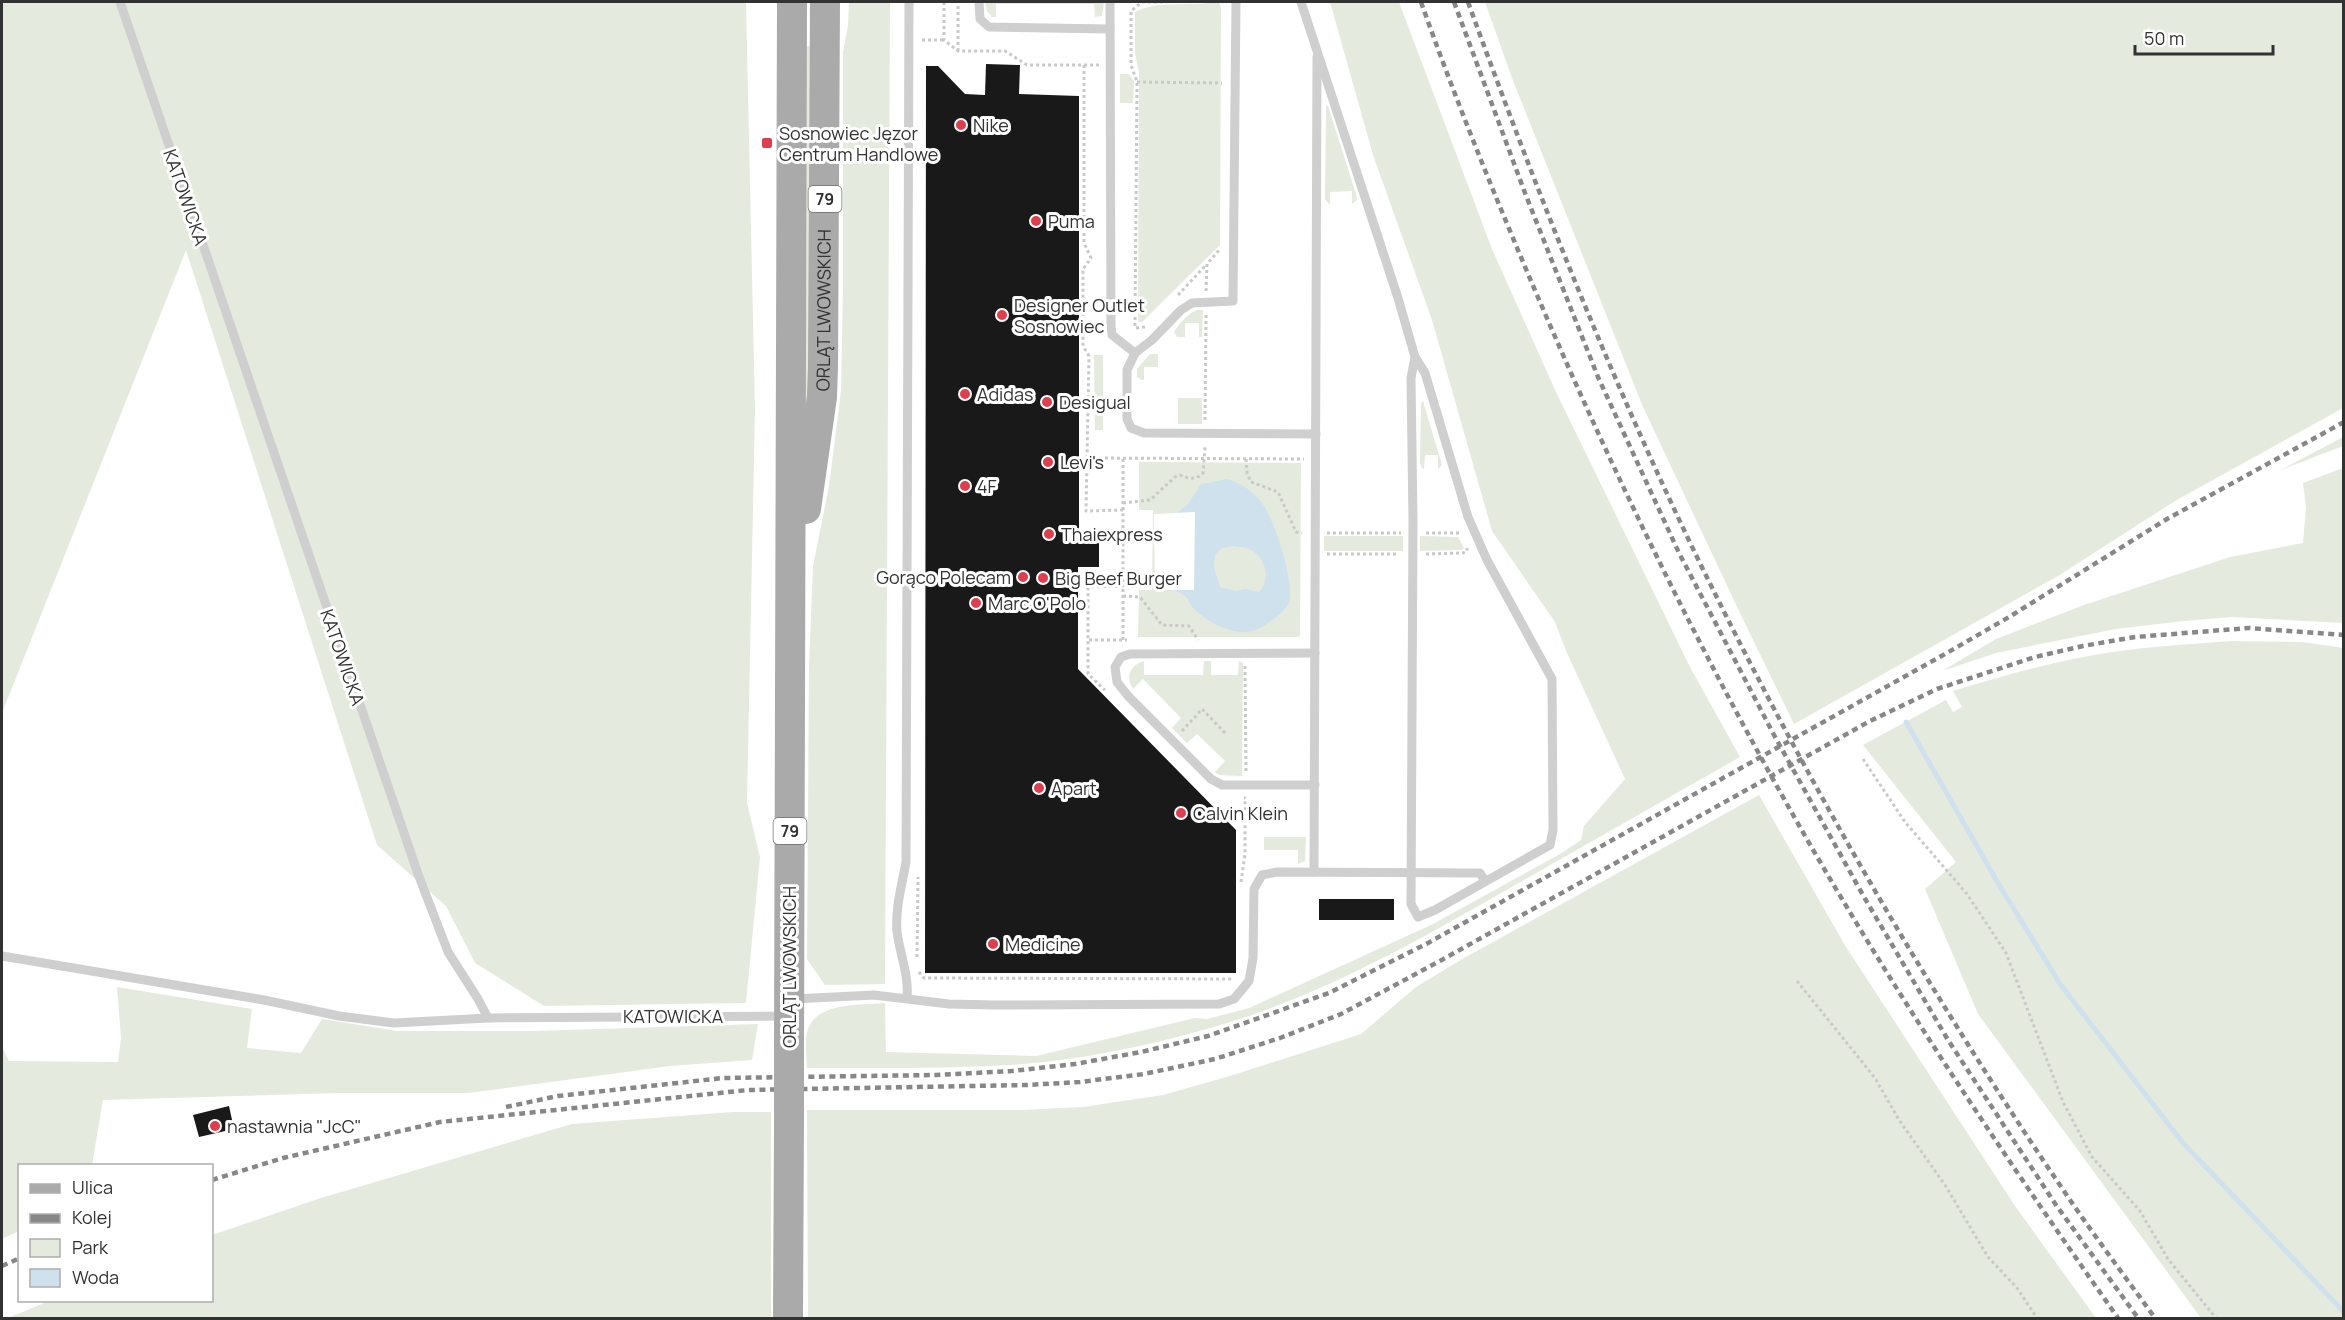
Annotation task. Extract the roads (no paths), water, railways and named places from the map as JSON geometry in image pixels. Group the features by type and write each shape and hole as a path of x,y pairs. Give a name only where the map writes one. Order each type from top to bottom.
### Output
{"main road":[{"name":"ORLĄT LWOWSKICH","path":"788,1318 792,616 792,2"},
{"name":"ORLĄT LWOWSKICH","path":"792,616 822,387 825,285 825,2"}],"lane":[{"name":"KATOWICKA","path":"120,2 418,874 448,952 488,1018 789,1007 874,995 949,1004 1219,1004 1234,999 1249,981 1253,958 1254,889 1262,875 1277,872 1314,873"},
{"path":"907,998 908,986 897,929 898,903 906,862 909,2"},
{"path":"979,2 980,19 989,27 1110,29"},
{"path":"1110,2 1111,326 1112,334 1136,353"},
{"path":"1236,2 1233,301 1192,303 1181,310 1136,353 1127,370 1127,419 1131,429 1144,433 1316,434"},
{"path":"1301,2 1402,309 1415,357 1425,374 1468,518 1487,560 1552,679 1553,830 1550,845 1418,917 1411,904 1411,378 1415,357"},
{"path":"1317,49 1314,873 1480,873 1485,881"},
{"path":"1315,653 1130,654 1120,657 1115,667 1117,682 1128,696 1211,779 1221,785 1315,785"},
{"path":"2,956 383,1022 488,1018"}],"water":[{"path":"1227,479 1244,486 1264,505 1276,532 1289,580 1289,602 1277,616 1254,631 1236,631 1218,625 1195,610 1184,595 1162,587 1177,513 1188,504 1201,484","holes":["1234,546 1255,552 1263,562 1266,575 1259,592 1245,589 1236,591 1220,587 1214,567 1215,555 1222,548"]}],"waterway":[{"path":"1906,722 1998,883 2060,984 2183,1143 2344,1312"}],"railway":[{"path":"1421,2 1490,182 1568,367 1641,524 1718,678 1801,830 1910,1010 1978,1114 2118,1318"},
{"path":"1454,2 1525,193 1598,377 1679,553 1774,735 1864,897 1948,1040 2056,1205 2138,1318"},
{"path":"1468,2 1547,212 1633,419 1737,638 1870,883 1966,1042 2068,1197 2155,1318"},
{"path":"506,1107 558,1096 723,1078 936,1075 1012,1071 1075,1064 1141,1052 1208,1036 1329,993 1428,943 1945,654 2167,519 2344,422"},
{"path":"213,1180 283,1158 440,1122 748,1090 1080,1082 1144,1074 1215,1059 1280,1038 1341,1014 1870,721 1937,689 2035,657 2135,637 2249,628 2344,635"},
{"path":"2,1266 18,1259"}],"place":[{"name":"Nike","path":"961,125"},
{"name":"Sosnowiec Jęzor Centrum Handlowe","path":"767,143"},
{"name":"Puma","path":"1036,221"},
{"name":"Designer Outlet Sosnowiec","path":"1002,315"},
{"name":"Adidas","path":"965,394"},
{"name":"Desigual","path":"1047,402"},
{"name":"Levi's","path":"1048,462"},
{"name":"4F","path":"965,486"},
{"name":"Thaiexpress","path":"1049,534"},
{"name":"Gorąco Polecam","path":"1023,577"},
{"name":"Big Beef Burger","path":"1043,578"},
{"name":"Marc O'Polo","path":"976,603"},
{"name":"Apart","path":"1039,788"},
{"name":"Calvin Klein","path":"1181,813"},
{"name":"Medicine","path":"993,944"},
{"name":"nastawnia \"JcC\"","path":"215,1126"}]}
